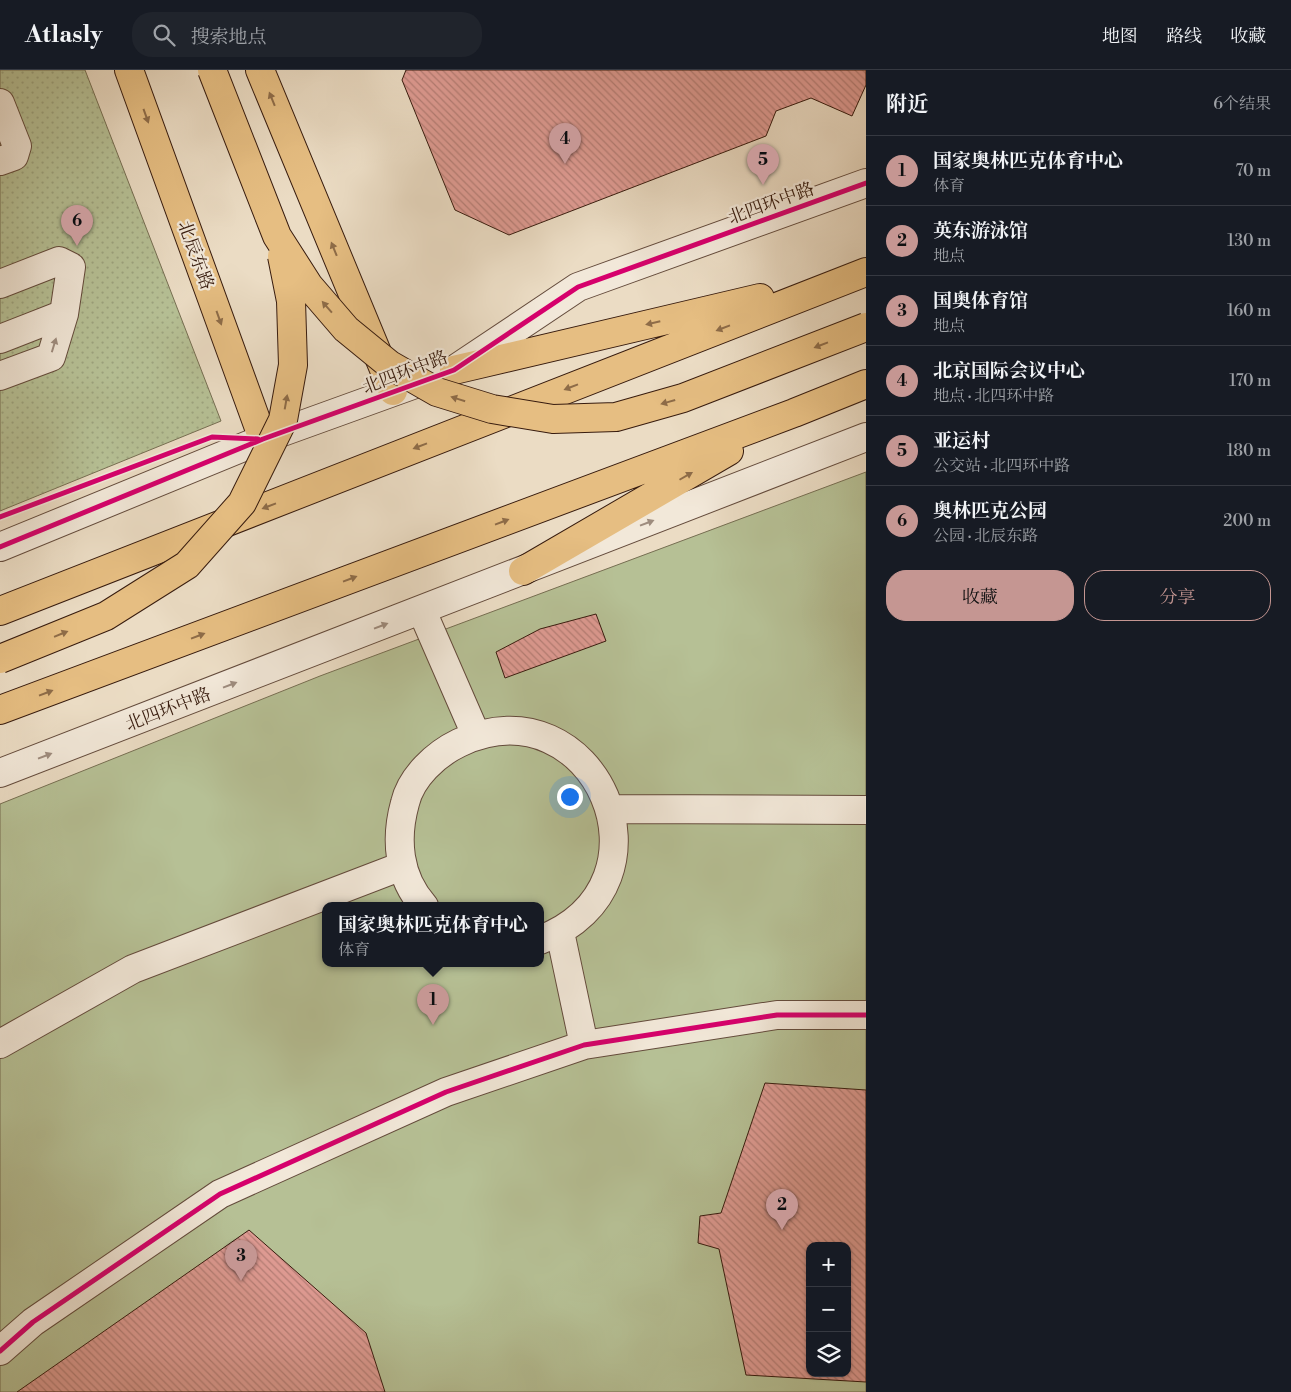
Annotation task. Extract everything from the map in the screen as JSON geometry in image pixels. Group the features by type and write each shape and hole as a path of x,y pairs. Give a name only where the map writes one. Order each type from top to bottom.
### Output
{"main road":[{"name":"北辰东路","path":"129,70 262,439"},
{"path":"0,659 106,616 187,565 242,503 283,420 293,366 291,301 277,236 212,70"},
{"path":"260,70 393,392"},
{"path":"277,236 309,286 346,329 390,365 437,392 492,409 553,419 616,417 683,398 866,327"},
{"path":"454,370 860,274"},
{"path":"0,611 860,274"},
{"path":"0,710 794,413 866,384"},
{"path":"523,572 794,413"}],"street":[{"path":"0,103 17,146 14,156 0,161"},
{"name":"北四环中路","path":"0,547 262,439 454,370 578,287 866,183"},
{"path":"0,284 59,261 71,267 64,314 51,357 0,376"},
{"path":"0,339 64,314"},
{"name":"北四环中路","path":"0,773 523,572 866,437"},
{"path":"422,611 476,735"},
{"path":"420,902 415,896 402,866 398,833 405,800 422,771 446,749 476,735 510,730 544,737 573,753 597,778 611,808 615,844 607,879 588,910 550,936 584,1045"},
{"path":"611,808 866,810"},
{"path":"0,1044 132,969 402,866"},
{"path":"0,1351 33,1322 220,1194 446,1092 584,1045 777,1016 866,1015"}],"green space":[{"path":"0,70 85,70 221,421 0,511"},
{"path":"866,472 866,1392 0,1392 0,804 320,676"}],"building":[{"path":"406,70 866,70 866,85 852,116 811,98 776,111 766,136 509,235 455,210 402,80"},
{"path":"596,614 606,641 505,678 496,652 540,629"},
{"path":"765,1083 866,1090 866,1382 746,1375 719,1249 698,1243 700,1216 721,1213"},
{"path":"249,1230 366,1333 385,1392 17,1392"}],"cycle path":[{"path":"0,547 263,439 454,370 578,287 866,183"},
{"path":"0,517 212,437 258,439"},
{"path":"0,1351 33,1322 220,1194 446,1092 584,1045 777,1015 866,1015"}],"place":[{"name":"北京国际会议中心","path":"565,164"},
{"name":"亚运村","path":"763,185"},
{"name":"奥林匹克公园","path":"77,246"},
{"name":"国家奥林匹克体育中心","path":"433,1025"},
{"name":"英东游泳馆","path":"782,1230"},
{"name":"国奥体育馆","path":"241,1281"}]}
